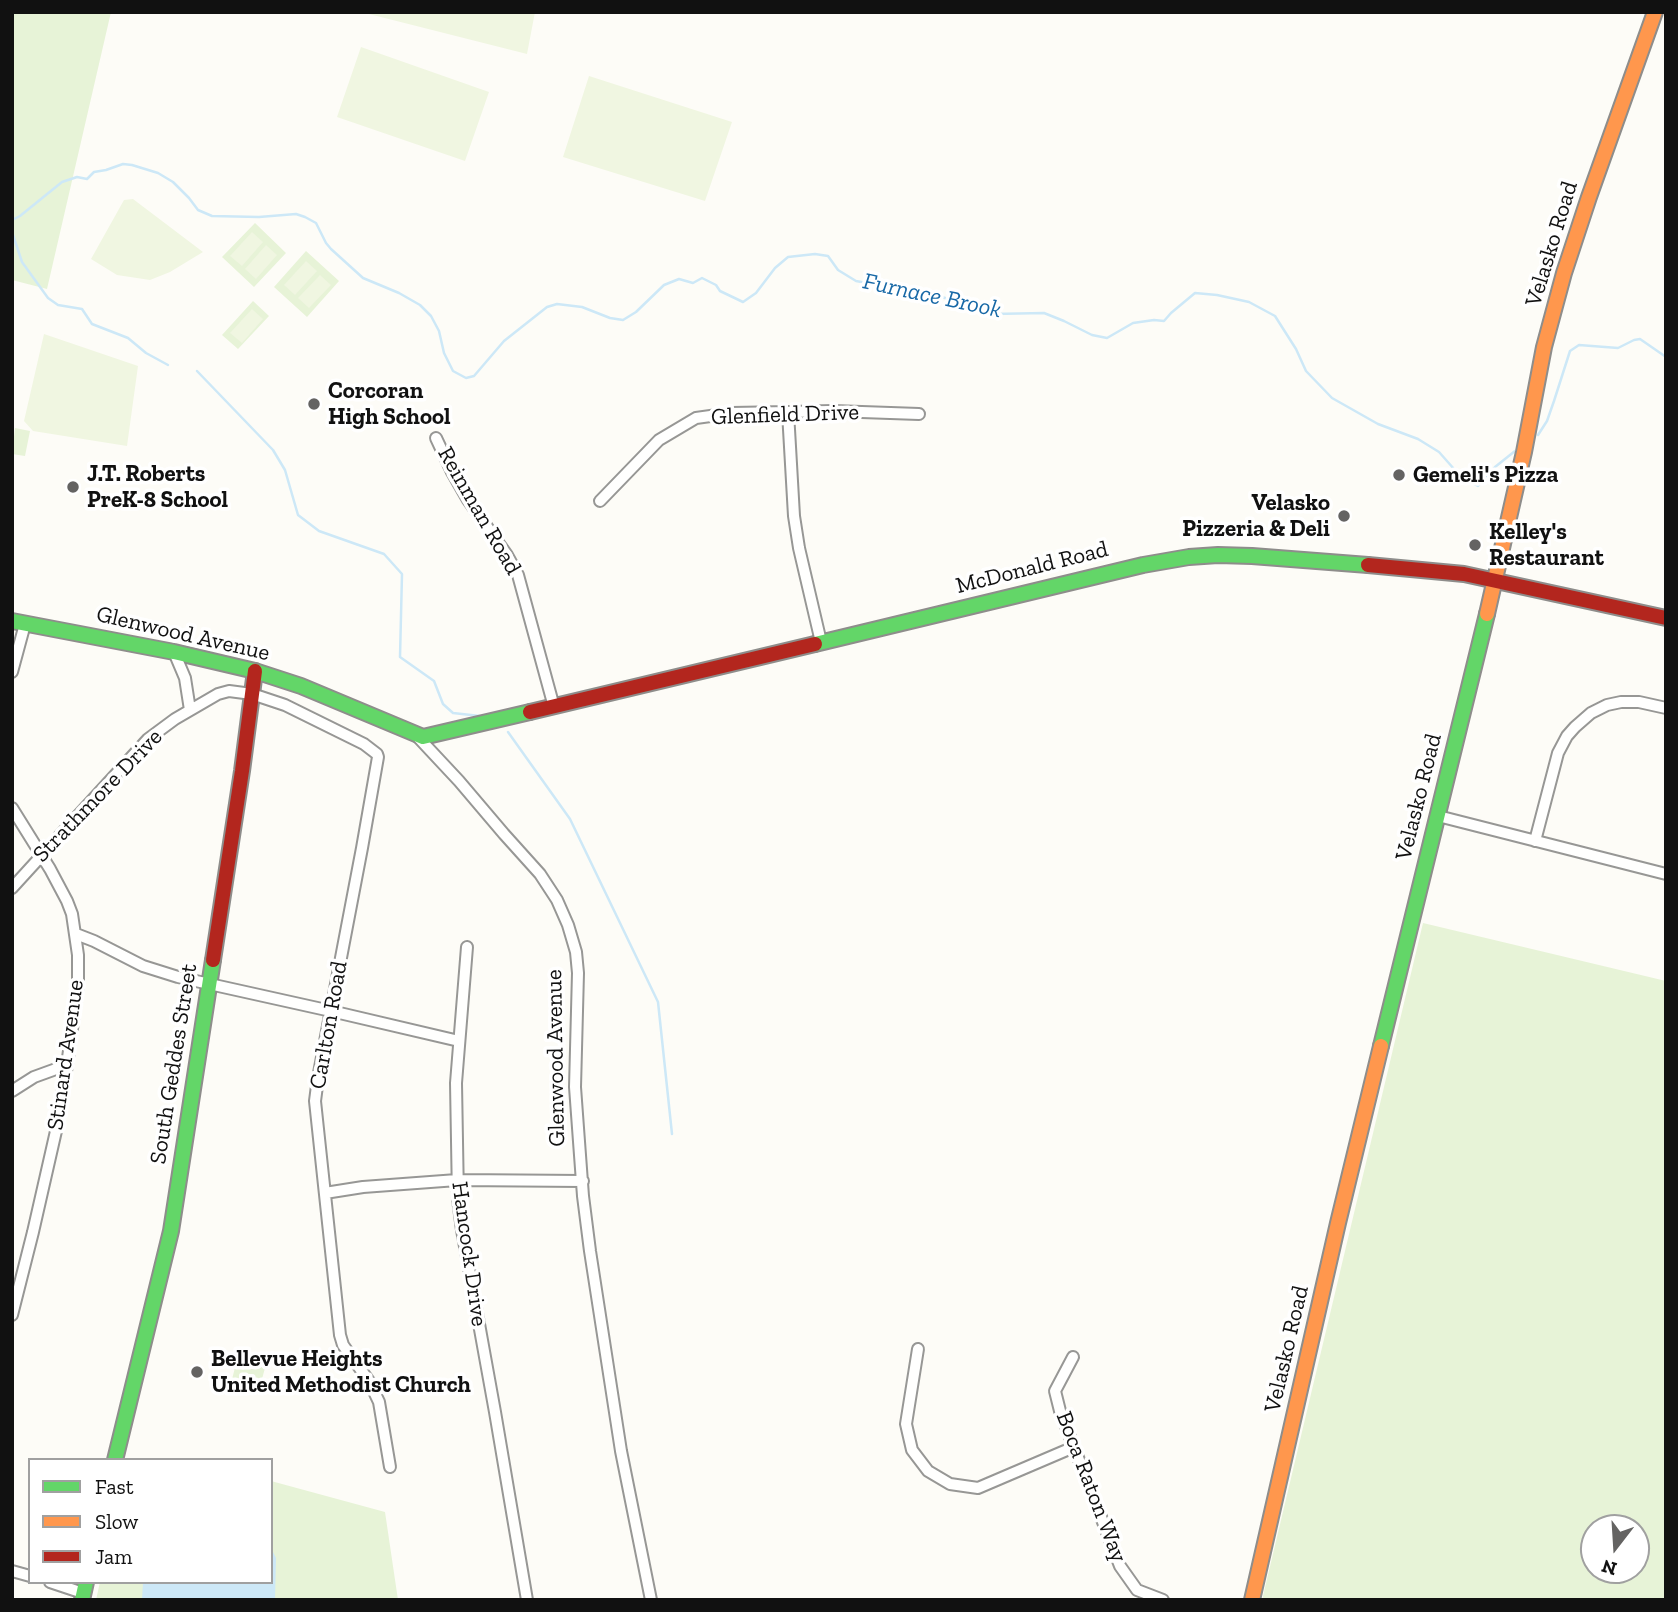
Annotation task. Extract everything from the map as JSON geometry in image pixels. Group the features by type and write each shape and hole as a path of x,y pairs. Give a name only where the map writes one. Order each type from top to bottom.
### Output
{"street":[{"name":"Velasko Road","path":"1252,1600 1338,1223 1495,581 1544,347 1564,273 1589,197 1655,12"},
{"name":"Glenfield Drive","path":"600,501 659,440 696,418 732,413 788,411 919,414"},
{"path":"788,411 794,516 821,642"},
{"name":"Reinman Road","path":"436,438 468,500 518,575 554,707"},
{"name":"McDonald Road","path":"416,735 435,735 1143,565 1189,557 1252,555 1464,574 1666,618"},
{"path":"12,672 19,623"},
{"name":"Glenwood Avenue","path":"19,623 174,652 256,671 416,735 460,781 540,874 557,900 576,952 578,973 575,1087 590,1251 621,1451 651,1600"},
{"path":"174,652 185,678 190,710"},
{"name":"South Geddes Street","path":"115,1458 171,1231 256,671"},
{"name":"Strathmore Drive","path":"12,888 148,739 218,694 229,691 253,694"},
{"name":"Carlton Road","path":"253,694 323,723 364,744 378,757 315,1101 340,1335 343,1345 369,1381 379,1402 390,1467"},
{"path":"1535,841 1558,753 1575,727 1591,713 1621,702 1639,702 1666,708"},
{"name":"Stinard Avenue","path":"12,808 67,901 72,914 78,955 78,986 56,1131 12,1315"},
{"path":"1438,816 1666,874"},
{"path":"76,934 143,966 178,977 459,1041"},
{"name":"Hancock Drive","path":"467,947 456,1096 457,1180 461,1230 527,1600"},
{"path":"12,1091 34,1077 67,1065"},
{"path":"325,1192 457,1180 583,1181"},
{"path":"918,1349 906,1424 912,1450 928,1471 950,1483 978,1488 1074,1447"},
{"name":"Boca Raton Way","path":"1073,1357 1055,1391 1060,1411 1120,1566 1137,1590 1163,1600"},
{"path":"58,1584 84,1591"}],"green space":[{"path":"12,12 111,12 47,289 12,280"},
{"path":"361,12 535,12 527,54"},
{"path":"361,47 489,92 465,161 337,117"},
{"path":"589,76 732,122 705,201 563,157"},
{"path":"133,199 203,252 170,272 150,280 117,275 91,259 124,200"},
{"path":"255,223 286,253 254,287 222,257"},
{"path":"252,232 263,242 242,266 230,256"},
{"path":"266,245 277,255 256,279 245,269"},
{"path":"306,251 339,281 307,317 274,287"},
{"path":"306,261 317,271 295,295 284,285"},
{"path":"320,275 331,285 309,308 298,298"},
{"path":"253,301 269,316 238,349 222,335"},
{"path":"252,309 263,319 242,343 230,333"},
{"path":"44,334 138,366 127,446 33,431 24,421"},
{"path":"15,428 30,431 25,456 12,454"},
{"path":"1423,923 1666,981 1666,1600 1262,1600"},
{"path":"237,1360 265,1368 259,1390 231,1383"},
{"path":"273,1482 385,1512 398,1600 96,1600 100,1584 273,1584"}],"water":[{"path":"273,1552 276,1558 275,1600 142,1600 143,1584 273,1584"}],"waterway":[{"name":"Furnace Brook","path":"12,220 62,182 77,177 87,179 94,172 123,164 158,173 173,182 198,210 212,216 259,217 296,214 305,217 316,223 331,249 363,278 420,305 431,316 439,331 444,353 453,371 466,378 474,376 504,341 547,307 557,304 582,307 623,320 636,312 664,285 679,279 693,283 702,278 716,285 720,291 743,302 756,293 775,268 788,257 815,254 828,256 838,270 856,281 915,295 933,294 993,314 1044,313 1092,335 1107,338 1133,323 1164,321 1195,293 1217,295 1249,302 1275,316 1306,371 1332,398 1378,424 1418,439 1439,452 1462,478 1478,486 1495,467 1515,451"},
{"path":"12,232 22,262 48,298 58,305 82,309 92,324 128,338 146,353 168,365"},
{"name":"Furnace Brook","path":"1538,435 1547,421 1570,351 1579,345 1618,348 1640,339 1666,357"},
{"path":"197,371 273,450 285,470 298,515 319,531 384,554 402,574 400,657 434,681 443,704 453,713 480,716"},
{"path":"508,732 570,819 658,1002 672,1134"}],"traffic: fast":[{"path":"815,644 1143,565 1189,557 1252,556 1368,565"},
{"path":"1381,1046 1487,614"},
{"path":"12,621 174,652 255,671 301,686 423,737 530,712"},
{"path":"115,1458 171,1231 213,960"},
{"path":"82,1600 86,1584"}],"traffic: slow":[{"path":"1487,614 1524,452 1544,347 1564,273 1655,12"},
{"path":"1252,1600 1381,1046"}],"traffic: jam":[{"path":"1368,565 1464,574 1666,618"},
{"path":"530,712 815,644"},
{"path":"213,960 255,671"}],"place":[{"name":"Corcoran High School","path":"314,404"},
{"name":"Gemeli's Pizza","path":"1399,475"},
{"name":"J.T. Roberts PreK-8 School","path":"73,487"},
{"name":"Velasko Pizzeria & Deli","path":"1344,516"},
{"name":"Kelley's Restaurant","path":"1475,545"},
{"name":"Bellevue Heights United Methodist Church","path":"197,1372"}]}
